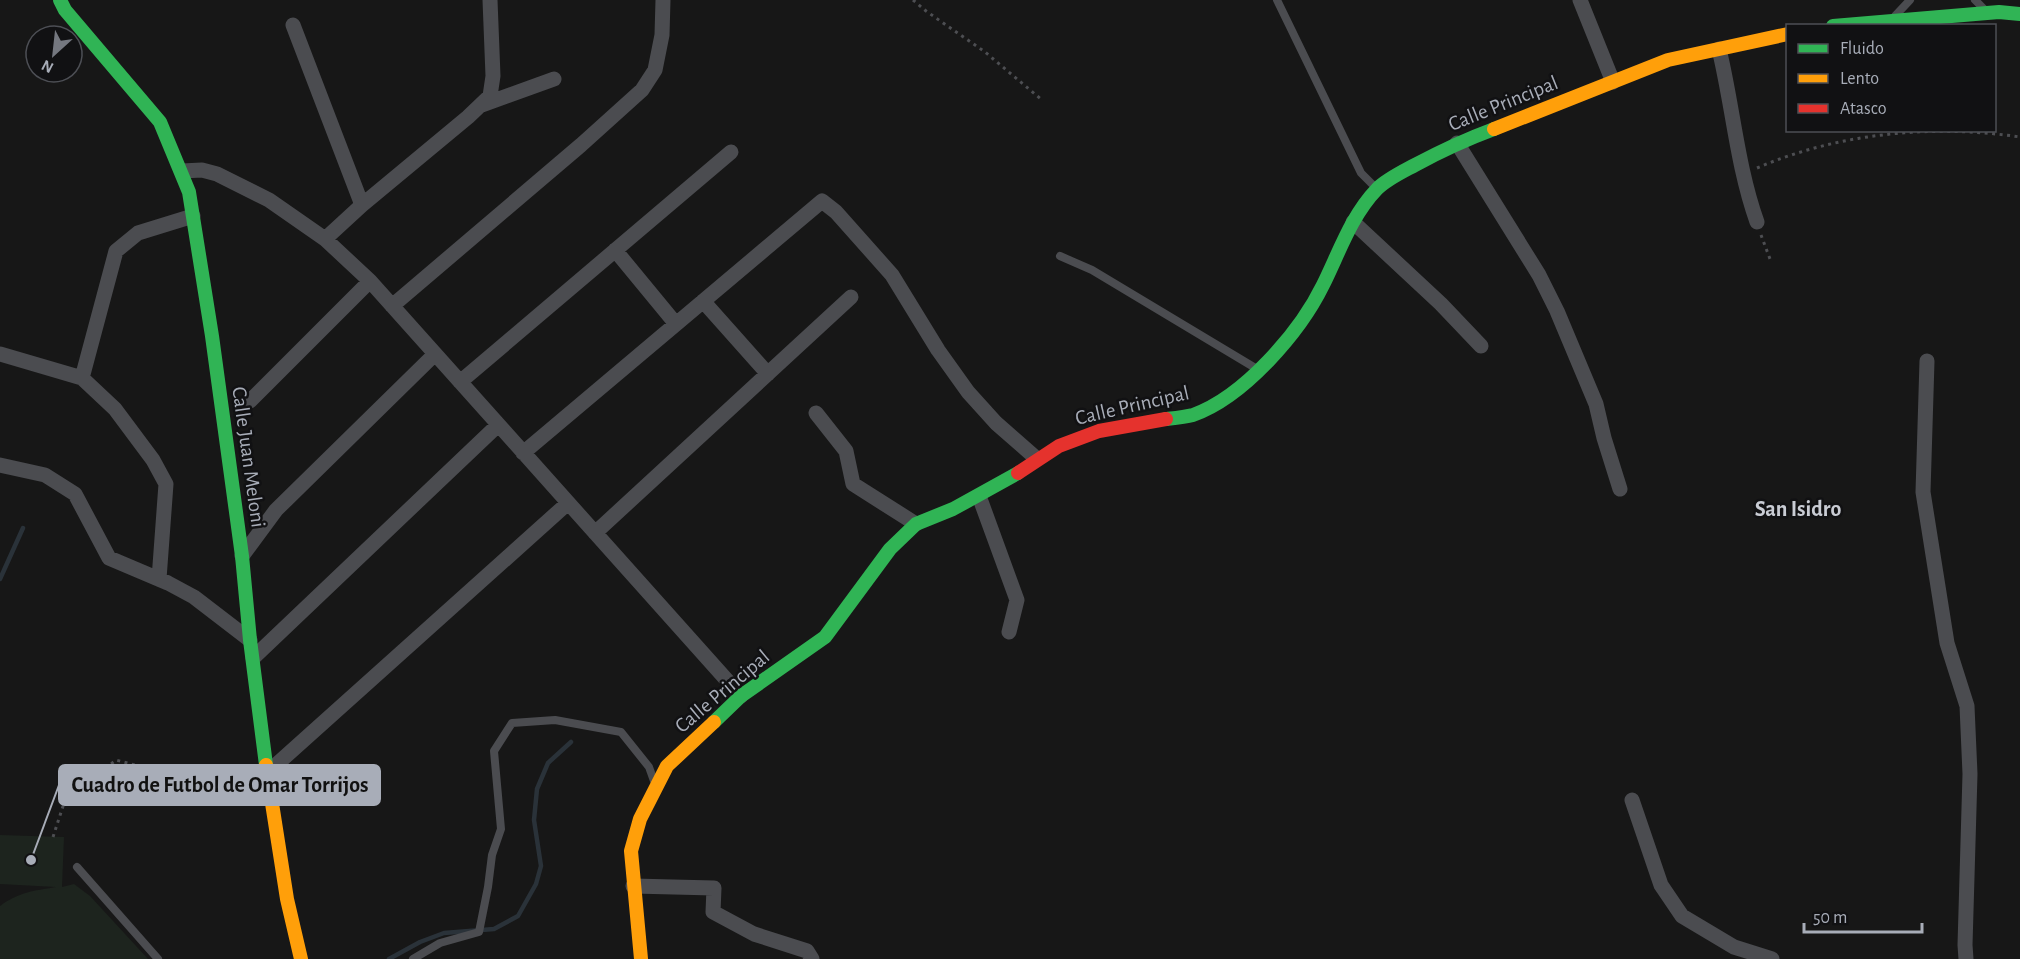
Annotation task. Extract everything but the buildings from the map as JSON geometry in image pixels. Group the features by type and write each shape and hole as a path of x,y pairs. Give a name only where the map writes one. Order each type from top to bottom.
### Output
{"street":[{"name":"Calle Juan Meloni","path":"60,0 65,9 160,122 189,192 212,336 242,556 267,773 288,899 301,959"},
{"path":"325,239 490,96 493,76 490,0"},
{"path":"392,306 642,90 655,70 662,35 663,0"},
{"path":"1580,0 1613,82"},
{"path":"1856,24 1999,12 2020,14"},
{"path":"293,25 362,205"},
{"name":"Calle Principal","path":"641,959 633,886 632,851 640,819 667,766 741,696 825,637 890,549 916,524 979,496 1010,479 1059,446 1099,431 1192,415 1220,402 1259,370 1305,316 1322,287 1353,222 1377,189 1396,175 1457,143 1668,60 1786,34"},
{"path":"1719,49 1743,174 1757,222"},
{"path":"479,106 554,79"},
{"path":"1457,143 1539,275 1557,311 1596,404 1620,489"},
{"path":"460,382 731,152"},
{"path":"182,171 202,170 217,174 269,200 325,239 370,281 741,696"},
{"path":"523,453 822,201 836,212 892,275 938,350 968,392 996,423 1037,459"},
{"path":"82,378 116,251 138,233 193,216"},
{"path":"1353,222 1442,304 1481,346"},
{"path":"615,250 676,324"},
{"path":"250,401 370,281"},
{"path":"595,534 851,297"},
{"path":"703,301 768,374"},
{"path":"0,354 82,378 115,409 153,460 166,484 159,579"},
{"path":"242,556 276,510 435,354"},
{"path":"1927,361 1923,492 1947,643 1967,705 1970,774 1966,959"},
{"path":"816,413 846,451 853,484 916,524"},
{"path":"253,658 498,425"},
{"path":"0,465 45,476 75,494 110,558 194,597 250,640"},
{"path":"979,496 1017,600 1009,632"},
{"path":"267,773 568,503"},
{"path":"1632,800 1661,885 1682,916 1734,947 1772,959"},
{"path":"633,886 714,888 713,912 754,934 807,951 812,959"}],"lane":[{"path":"1277,0 1361,173 1377,189"},
{"path":"1891,21 1910,0"},
{"path":"1975,0 1989,13"},
{"path":"1060,256 1092,270 1259,370"},
{"path":"413,959 440,943 479,930 492,855 501,829 494,751 512,723 555,720 621,732 649,767 656,785"},
{"path":"77,867 158,959"}],"path":[{"path":"913,0 985,52 1042,99"},
{"path":"1743,174 1794,154 1829,144 1917,132"},
{"path":"1985,132 2020,137"},
{"path":"1757,222 1770,259"},
{"path":"53,837 65,800 116,760 183,778 206,794 265,755"}],"shaded area":[{"path":"0,835 64,837 62,887 74,884 90,896 148,959 0,959 0,906 20,895 56,887 0,884"}],"waterway":[{"path":"0,579 23,528"},
{"path":"389,959 420,942 444,933 494,929 518,916 536,884 541,866 534,820 537,789 548,763 571,742"}],"traffic: fast":[{"path":"60,0 65,10 160,122 189,192 212,336 242,556 266,765"},
{"path":"1857,24 1999,12 2020,14"},
{"path":"1166,419 1193,415 1212,406 1232,394 1268,361 1300,323 1313,303 1346,235 1360,211 1381,185 1435,155 1494,129"},
{"path":"714,722 741,696 825,637 890,549 916,524 953,509 1018,473"}],"traffic: slow":[{"path":"1494,129 1668,60 1786,34"},
{"path":"641,959 631,851 640,819 667,766 714,722"},
{"path":"266,765 287,899 301,959"}],"traffic: jam":[{"path":"1018,473 1059,446 1099,431 1166,419"}],"place":[{"name":"Cuadro de Futbol de Omar Torrijos","path":"31,860"}],"district":[{"name":"San Isidro","path":"1798,508"}]}
